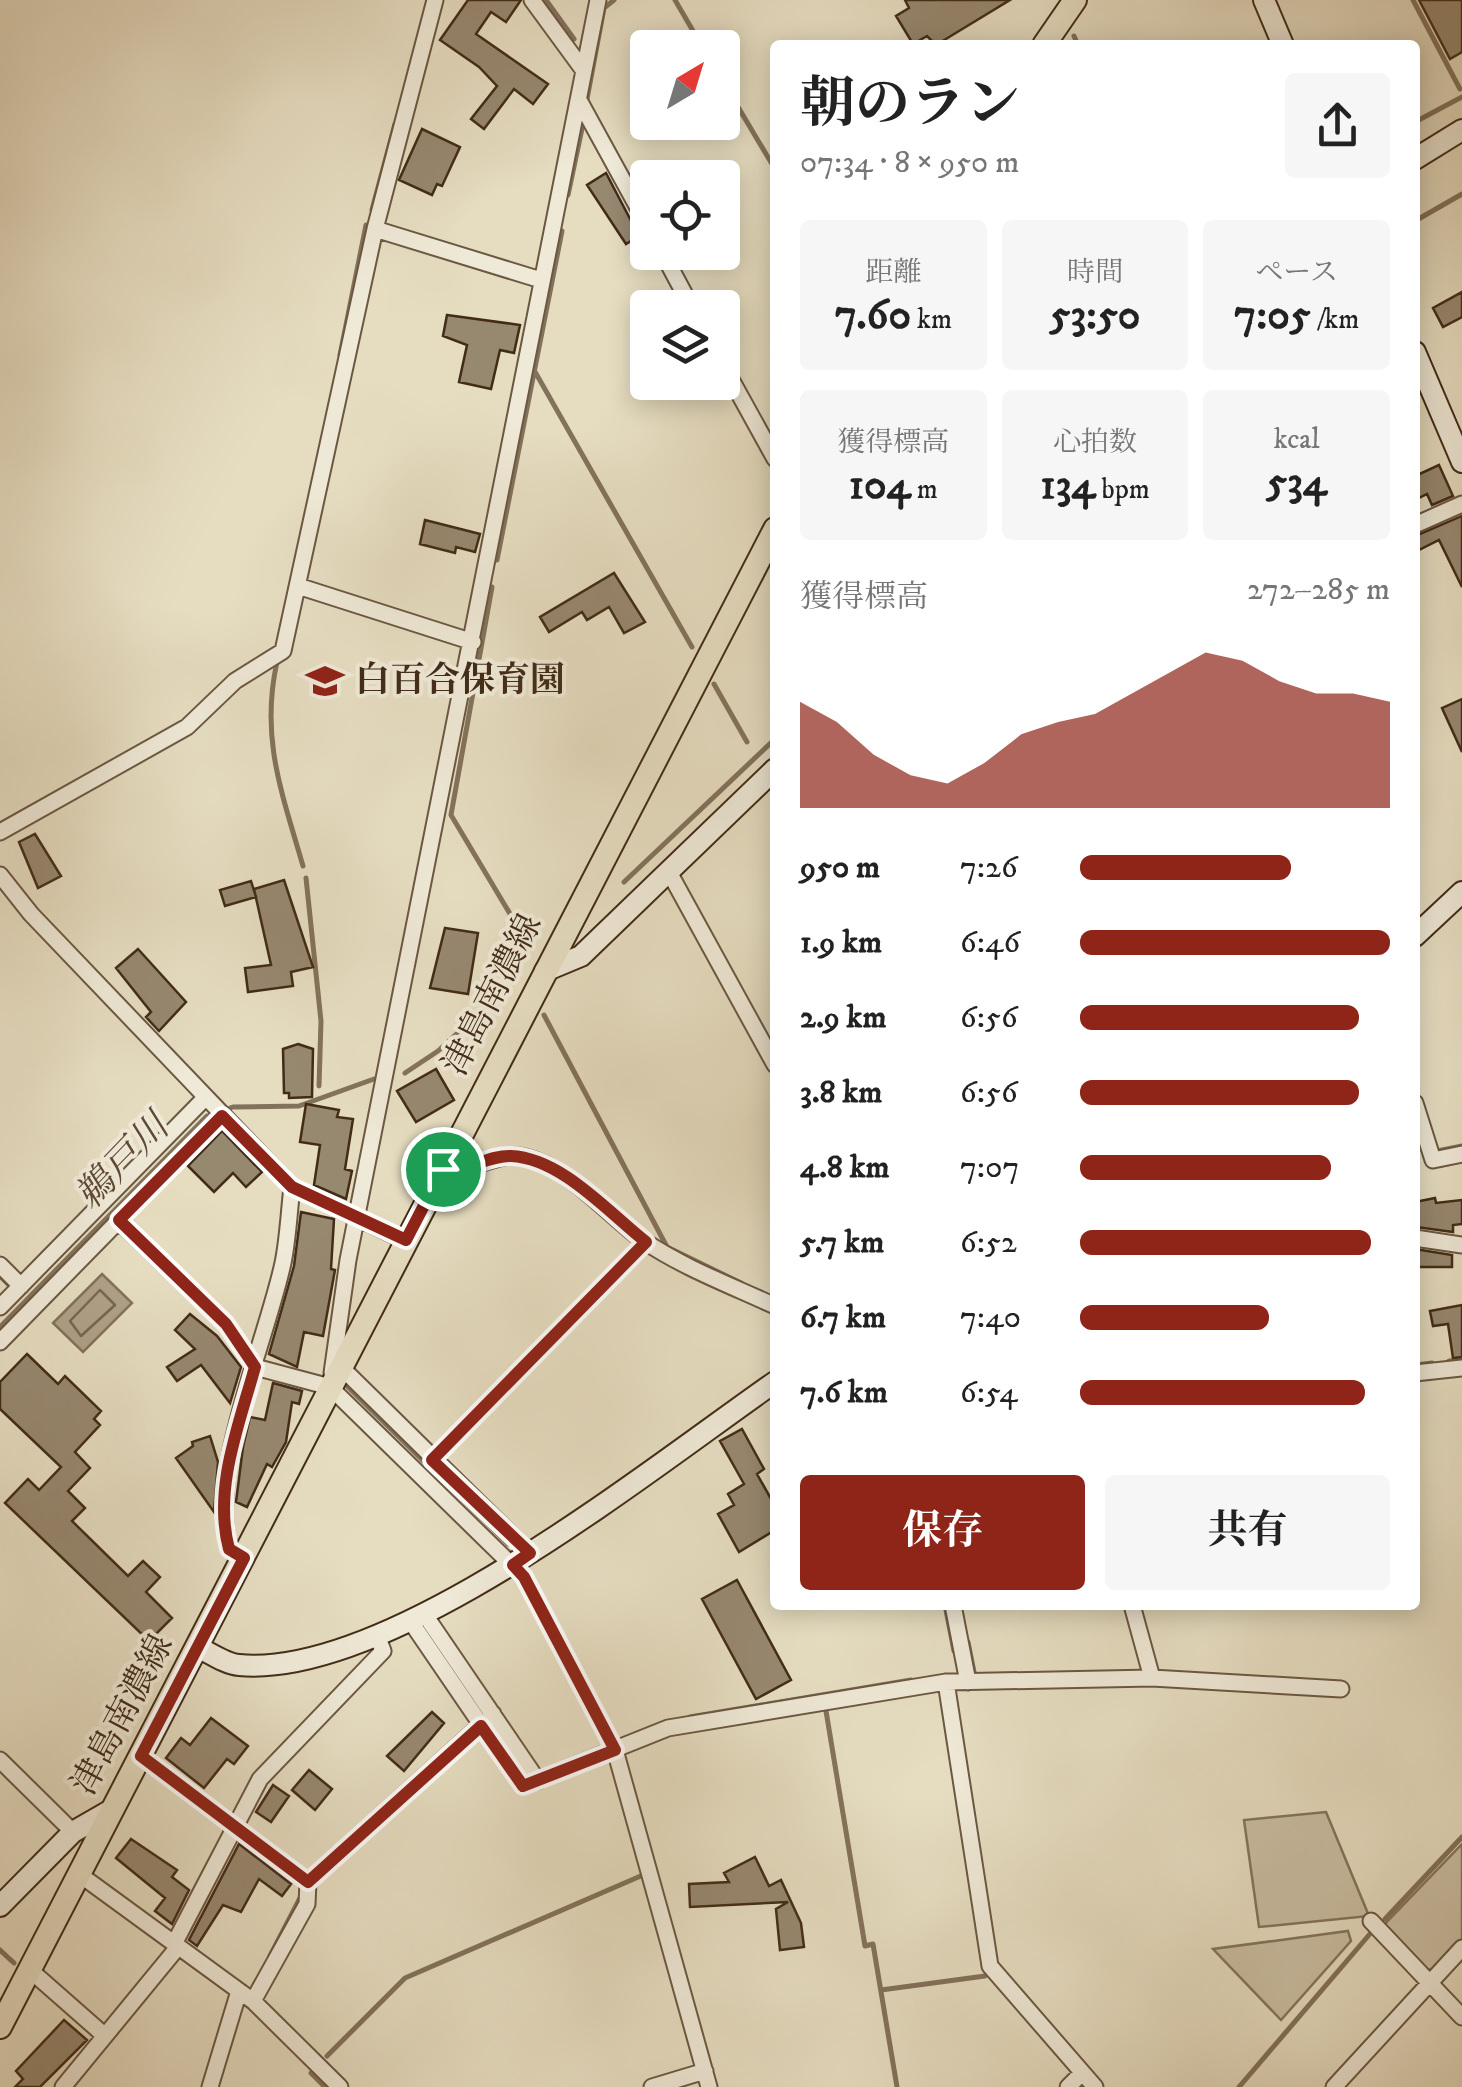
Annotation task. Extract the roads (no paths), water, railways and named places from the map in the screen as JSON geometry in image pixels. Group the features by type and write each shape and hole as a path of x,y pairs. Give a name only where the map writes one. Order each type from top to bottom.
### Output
{"main road":[{"path":"1047,40 1075,0"},
{"name":"津島南濃線","path":"0,2028 770,539"}],"street":[{"path":"0,832 187,727 236,681 283,651 375,230 435,0"},
{"path":"532,0 584,70"},
{"path":"336,1377 348,1260 598,0"},
{"path":"1264,0 1281,40"},
{"path":"579,100 630,193"},
{"path":"1420,156 1462,130"},
{"path":"375,230 541,280"},
{"path":"1420,364 1462,462"},
{"path":"740,396 770,450"},
{"path":"1420,522 1462,504"},
{"path":"300,586 473,642"},
{"path":"545,970 581,956 770,774"},
{"path":"669,872 770,1056"},
{"path":"0,875 212,1106 292,1187 406,1240"},
{"path":"1420,931 1462,892"},
{"path":"0,1342 119,1220 212,1106"},
{"path":"0,1265 8,1294 212,1106"},
{"path":"1420,1118 1433,1160 1462,1154"},
{"path":"443,1169 454,1171 506,1155 527,1158 553,1169 646,1242 770,1304"},
{"path":"244,1558 229,1549 224,1500 227,1469 284,1261 292,1187"},
{"path":"119,1220 226,1324 255,1367 336,1377 432,1460 522,1559 542,1608 615,1750 707,2079 652,2087"},
{"path":"1420,1239 1462,1245"},
{"path":"432,1460 646,1242"},
{"path":"1420,1372 1462,1368"},
{"path":"336,1377 522,1559"},
{"path":"198,1647 236,1666 294,1664 377,1636 522,1559 770,1385"},
{"path":"953,1610 968,1682"},
{"path":"1133,1610 1152,1678"},
{"path":"416,1616 487,1720 523,1786 668,1728 946,1682 1152,1678 1340,1689"},
{"path":"63,2087 176,1946 260,1779 383,1651 377,1636"},
{"path":"946,1682 990,1966 1095,2087"},
{"path":"210,2087 246,1996 307,1904 308,1882 487,1720"},
{"path":"141,1756 308,1882"},
{"path":"0,1760 73,1832"},
{"path":"0,1906 73,1832 113,1809"},
{"path":"80,1874 246,1996 340,2087"},
{"path":"1370,1921 1462,2017"},
{"path":"1334,2087 1462,1948"},
{"path":"30,1970 105,2036"},
{"path":"1068,2087 1082,2073"}],"water":[{"path":"102,1274 132,1303 83,1352 53,1323"}],"waterway":[{"path":"546,0 574,39"},
{"path":"587,99 604,8 614,0"},
{"path":"675,0 692,30"},
{"path":"1413,0 1460,89"},
{"path":"1074,36 1076,40"},
{"name":"鵜戸川","path":"1420,119 1462,97"},
{"path":"740,110 770,161"},
{"path":"372,210 395,124"},
{"path":"568,195 583,124"},
{"path":"1420,218 1462,194"},
{"path":"340,355 366,225"},
{"path":"497,560 562,231"},
{"path":"534,370 692,647"},
{"path":"492,587 451,815 531,949"},
{"path":"277,662 272,690 272,741 303,866"},
{"path":"714,684 747,742"},
{"name":"鵜戸川","path":"624,882 770,744"},
{"path":"306,878 321,1021 319,1086"},
{"name":"鵜戸川","path":"405,1073 438,1051 507,988"},
{"path":"544,1015 667,1247 741,1283"},
{"name":"鵜戸川","path":"0,1327 207,1116 233,1107 299,1106 374,1079"},
{"path":"1437,1151 1462,1146"},
{"path":"131,1221 165,1255"},
{"path":"0,1276 11,1287"},
{"path":"1449,1361 1462,1360"},
{"path":"1420,1364 1432,1363"},
{"path":"348,1387 508,1544"},
{"path":"946,1610 954,1651"},
{"path":"968,1642 974,1672"},
{"path":"690,1717 911,1680"},
{"path":"826,1711 865,1946 873,1944 897,2087"},
{"path":"1385,1919 1462,1837"},
{"path":"327,2056 405,1978 643,1875"},
{"path":"270,1956 301,1896"},
{"path":"1239,2087 1369,1935"},
{"path":"0,1950 14,1963"},
{"path":"881,1990 985,1976"},
{"path":"311,2073 325,2087"}],"place":[{"name":"白百合保育園","path":"325,681"}]}
